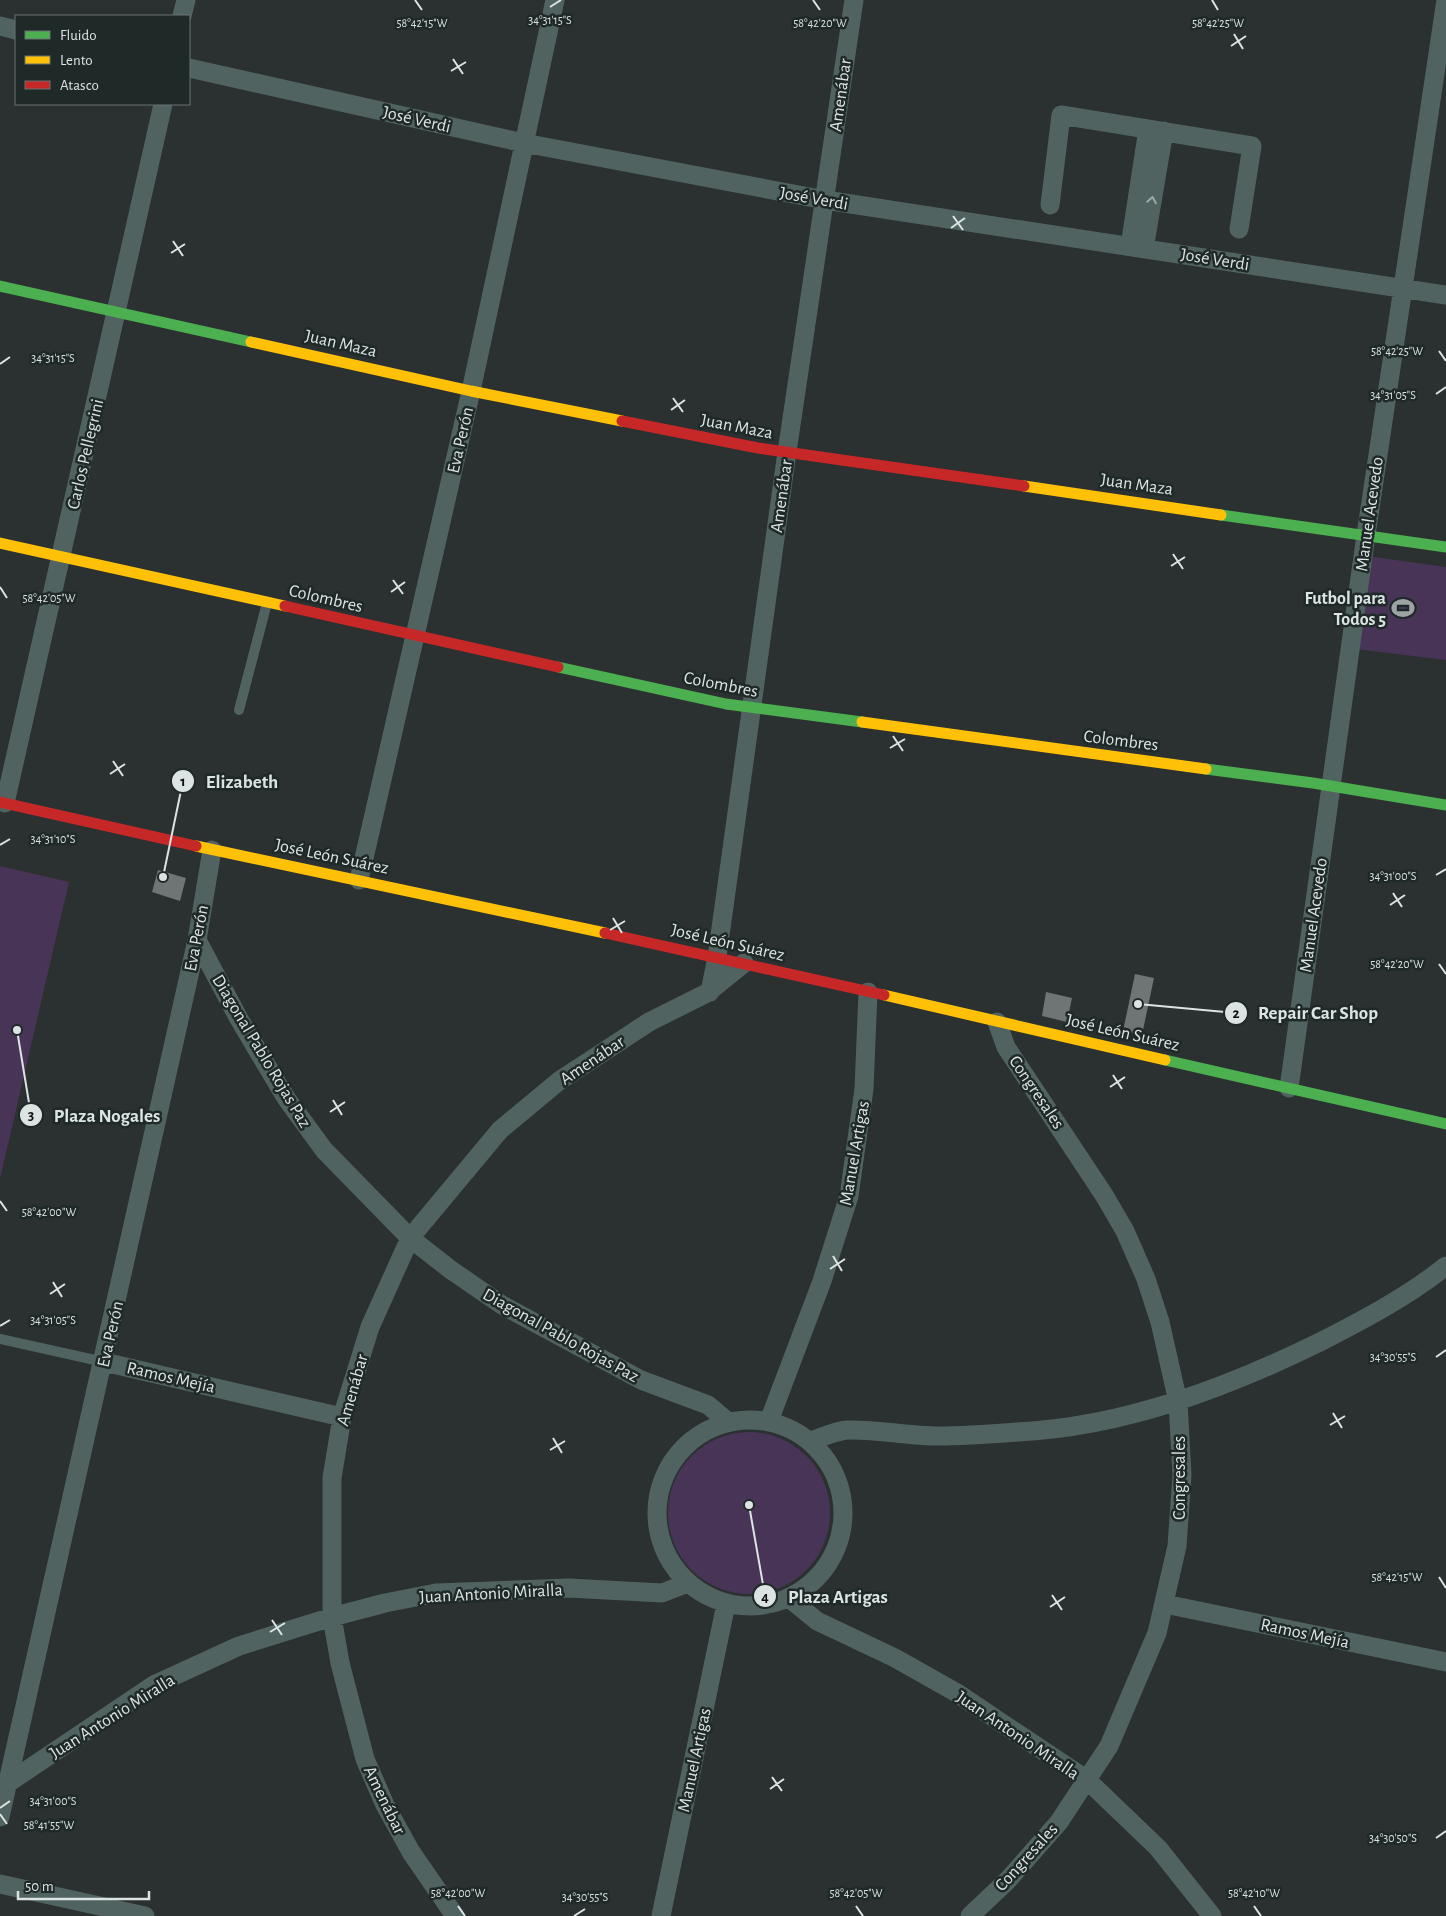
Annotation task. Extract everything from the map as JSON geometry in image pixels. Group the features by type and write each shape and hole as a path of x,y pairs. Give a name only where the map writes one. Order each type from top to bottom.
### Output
{"street":[{"path":"182,15 186,0"},
{"name":"Eva Perón","path":"359,880 471,390 555,0"},
{"name":"Amenábar","path":"710,992 717,956 753,709 787,452 854,0"},
{"name":"Manuel Acevedo","path":"1289,1088 1366,535 1446,0"},
{"path":"0,26 15,30"},
{"name":"José Verdi","path":"190,68 524,143 825,200 1446,294"},
{"name":"Carlos Pellegrini","path":"3,803 118,310 163,105"},
{"path":"1050,205 1061,115 1252,146 1239,229"},
{"path":"1137,247 1156,130"},
{"name":"Juan Maza","path":"0,286 118,310 471,390 787,452 1446,547"},
{"name":"Colombres","path":"0,543 414,636 753,709 1331,786 1446,805"},
{"name":"José León Suárez","path":"3,803 212,850 717,956 1446,1124"},
{"name":"Eva Perón","path":"0,1817 104,1362 197,940 212,850"},
{"name":"Diagonal Pablo Rojas Paz","path":"197,940 239,1019 286,1098 324,1150 410,1238 502,1306 641,1380 708,1405 728,1422"},
{"name":"Amenábar","path":"455,1916 411,1852 385,1804 365,1759 340,1663 332,1617 332,1478 342,1416 370,1327 410,1238 500,1130 558,1081 649,1022 710,992 744,963"},
{"name":"Manuel Artigas","path":"768,1421 822,1281 849,1196 864,1089 868,992"},
{"name":"Congresales","path":"970,1916 1008,1880 1059,1822 1109,1746 1157,1634 1177,1546 1182,1475 1178,1402 1152,1296 1124,1231 1063,1131 1006,1047 997,1022"},
{"path":"811,1441 832,1433 847,1430 938,1436 1021,1432 1092,1422 1178,1402 1279,1362 1355,1324 1427,1281 1446,1266"},
{"name":"Ramos Mejía","path":"104,1362 342,1416"},
{"path":"748,1419 768,1421 798,1432 811,1441 827,1459 838,1480 844,1504 842,1532 832,1560 813,1582 789,1598 758,1606 726,1604 706,1596 688,1583 671,1564 660,1540 656,1515 659,1490 668,1467 684,1447 704,1432 728,1422 748,1419"},
{"name":"Juan Antonio Miralla","path":"8,1783 154,1685 239,1646 332,1617 385,1603 436,1593 569,1588 662,1593 688,1583"},
{"name":"Juan Antonio Miralla","path":"789,1598 817,1621 895,1658 957,1694 1087,1780 1158,1848 1212,1916"},
{"name":"Manuel Artigas","path":"661,1916 726,1604"},
{"name":"Ramos Mejía","path":"1165,1604 1446,1662"},
{"path":"0,1884 145,1916"}],"lane":[{"path":"239,710 268,603"},
{"name":"Ramos Mejía","path":"0,1339 104,1362"}],"shaded area":[{"name":"Futbol para Todos 5","path":"1367,556 1446,567 1446,660 1355,649"},
{"path":"0,866 69,882 0,1179"},
{"path":"749,1432 765,1434 780,1439 794,1446 806,1456 816,1468 823,1482 828,1497 830,1513 828,1529 823,1544 816,1558 806,1570 794,1580 780,1587 765,1592 749,1594 733,1592 718,1587 704,1580 692,1570 682,1558 675,1544 670,1529 668,1513 670,1497 675,1482 682,1468 692,1456 704,1446 718,1439 733,1434"}],"building":[{"path":"158,870 186,878 180,901 152,892"},
{"path":"1135,974 1154,978 1142,1035 1123,1031"},
{"path":"1046,992 1072,998 1067,1022 1042,1016"}],"traffic: fast":[{"path":"0,286 251,342"},
{"path":"1221,515 1446,547"},
{"path":"558,667 726,704 862,722"},
{"path":"1206,769 1313,783 1446,805"},
{"path":"1165,1060 1446,1124"}],"traffic: slow":[{"path":"251,342 471,391 622,421"},
{"path":"1024,486 1221,515"},
{"path":"0,543 285,606"},
{"path":"862,722 1206,769"},
{"path":"196,846 605,933"},
{"path":"884,995 1165,1060"}],"traffic: jam":[{"path":"622,421 758,448 1024,486"},
{"path":"285,606 558,667"},
{"path":"0,802 196,846"},
{"path":"605,933 884,995"}],"place":[{"name":"Futbol para Todos 5","path":"1403,608"},
{"name":"Elizabeth","path":"163,877"},
{"name":"Repair Car Shop","path":"1138,1004"},
{"name":"Plaza Nogales","path":"17,1030"},
{"name":"Plaza Artigas","path":"749,1505"}]}
